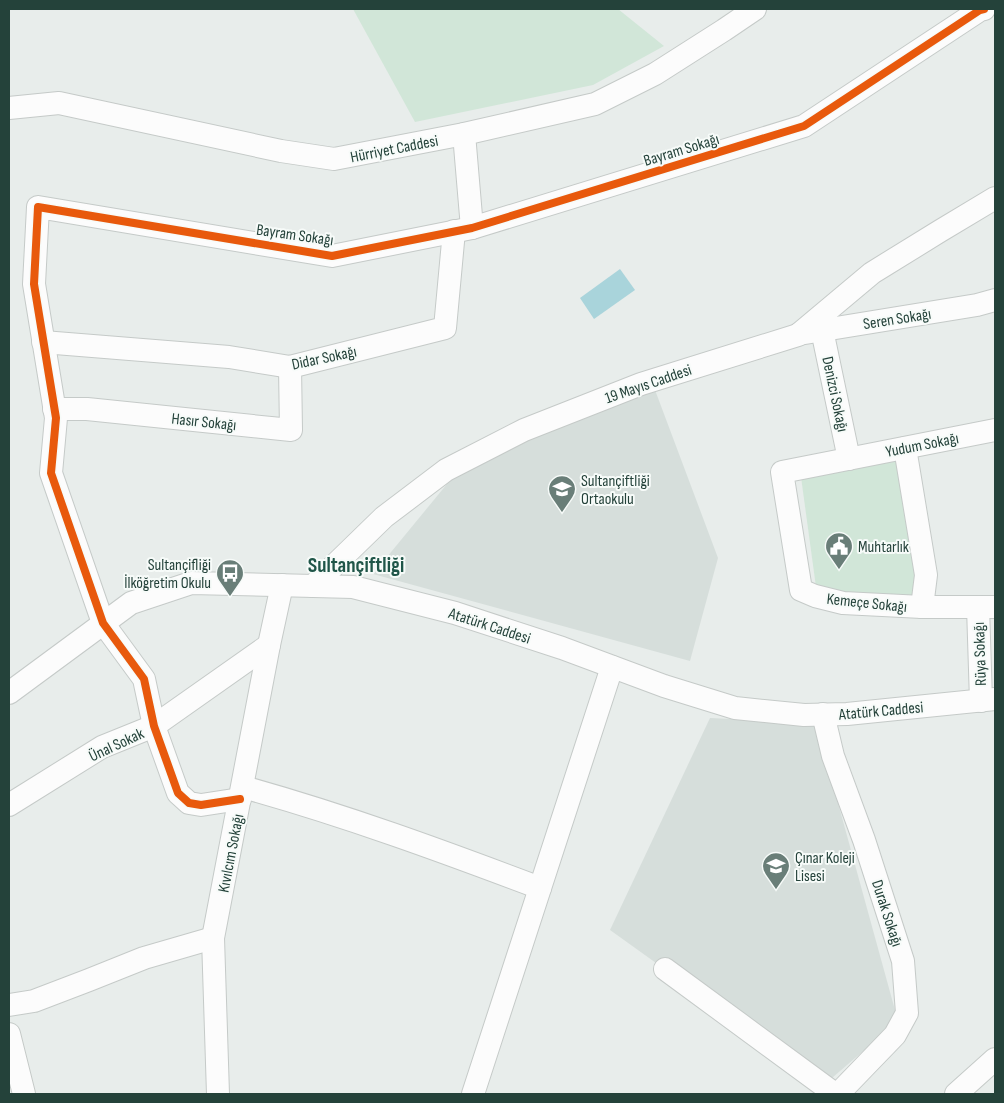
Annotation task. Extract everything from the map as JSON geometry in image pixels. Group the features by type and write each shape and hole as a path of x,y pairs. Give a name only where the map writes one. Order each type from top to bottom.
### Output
{"street":[{"name":"Hürriyet Caddesi","path":"9,108 59,103 281,151 334,159 464,134 595,104 655,74 755,9"},
{"name":"Bayram Sokağı","path":"242,793 201,805 189,803 178,793 154,726 144,679 103,623 51,473 56,418 34,284 38,207 332,256 463,229 804,126 984,9"},
{"path":"463,229 464,134"},
{"name":"19 Mayıs Caddesi","path":"313,586 384,517 446,470 524,430 641,384 798,335 872,273 995,198"},
{"name":"Didar Sokağı","path":"43,342 229,357 290,367 445,328 463,229"},
{"name":"Seren Sokağı","path":"798,335 977,305 995,300"},
{"name":"Denizci Sokağı","path":"822,330 849,459"},
{"name":"Hasır Sokağı","path":"54,409 87,409 291,430 290,367"},
{"name":"Yudum Sokağı","path":"782,472 995,430"},
{"path":"905,448 926,575 922,608"},
{"name":"Kemeçe Sokağı","path":"782,472 801,590 815,596 843,603 922,608 986,607"},
{"name":"Atatürk Caddesi","path":"9,693 131,603 190,583 352,587 455,613 562,648 664,686 736,708 804,715 847,714 988,700"},
{"name":"Kıvılcım Sokağı","path":"218,1094 213,938 282,585"},
{"name":"Rüya Sokağı","path":"986,607 988,700"},
{"name":"Ünal Sokak","path":"9,805 102,747 154,726 269,645"},
{"path":"472,1094 612,667"},
{"name":"Durak Sokağı","path":"665,969 837,1094 895,1035 907,1013 903,960 864,840 833,756 823,714"},
{"path":"242,793 291,800 442,851 540,888"},
{"path":"9,1005 34,1001 144,958 213,938"},
{"path":"9,1034 24,1094"},
{"path":"956,1094 995,1059"}],"shaded area":[{"name":"Sultançiftliği Ortaokulu","path":"655,390 718,558 690,661 373,574 461,467"},
{"path":"710,718 816,723 898,1021 825,1084 610,930"}],"green space":[{"path":"353,9 618,9 664,46 593,85 415,122"},
{"path":"899,461 920,567 913,600 857,595 816,587 801,477"}],"water":[{"path":"620,269 635,290 594,319 580,298"}],"cycle path":[{"path":"240,799 201,805 189,803 178,793 154,726 144,679 103,623 51,473 56,418 34,284 38,207 332,256 472,228 804,126 984,9"}],"place":[{"name":"Sultançiftliği Ortaokulu","path":"562,513"},
{"name":"Muhtarlık","path":"839,570"},
{"name":"Sultançifliği İlköğretim Okulu","path":"230,597"},
{"name":"Çınar Koleji Lisesi","path":"776,890"}],"district":[{"name":"Sultançiftliği","path":"356,565"}]}
